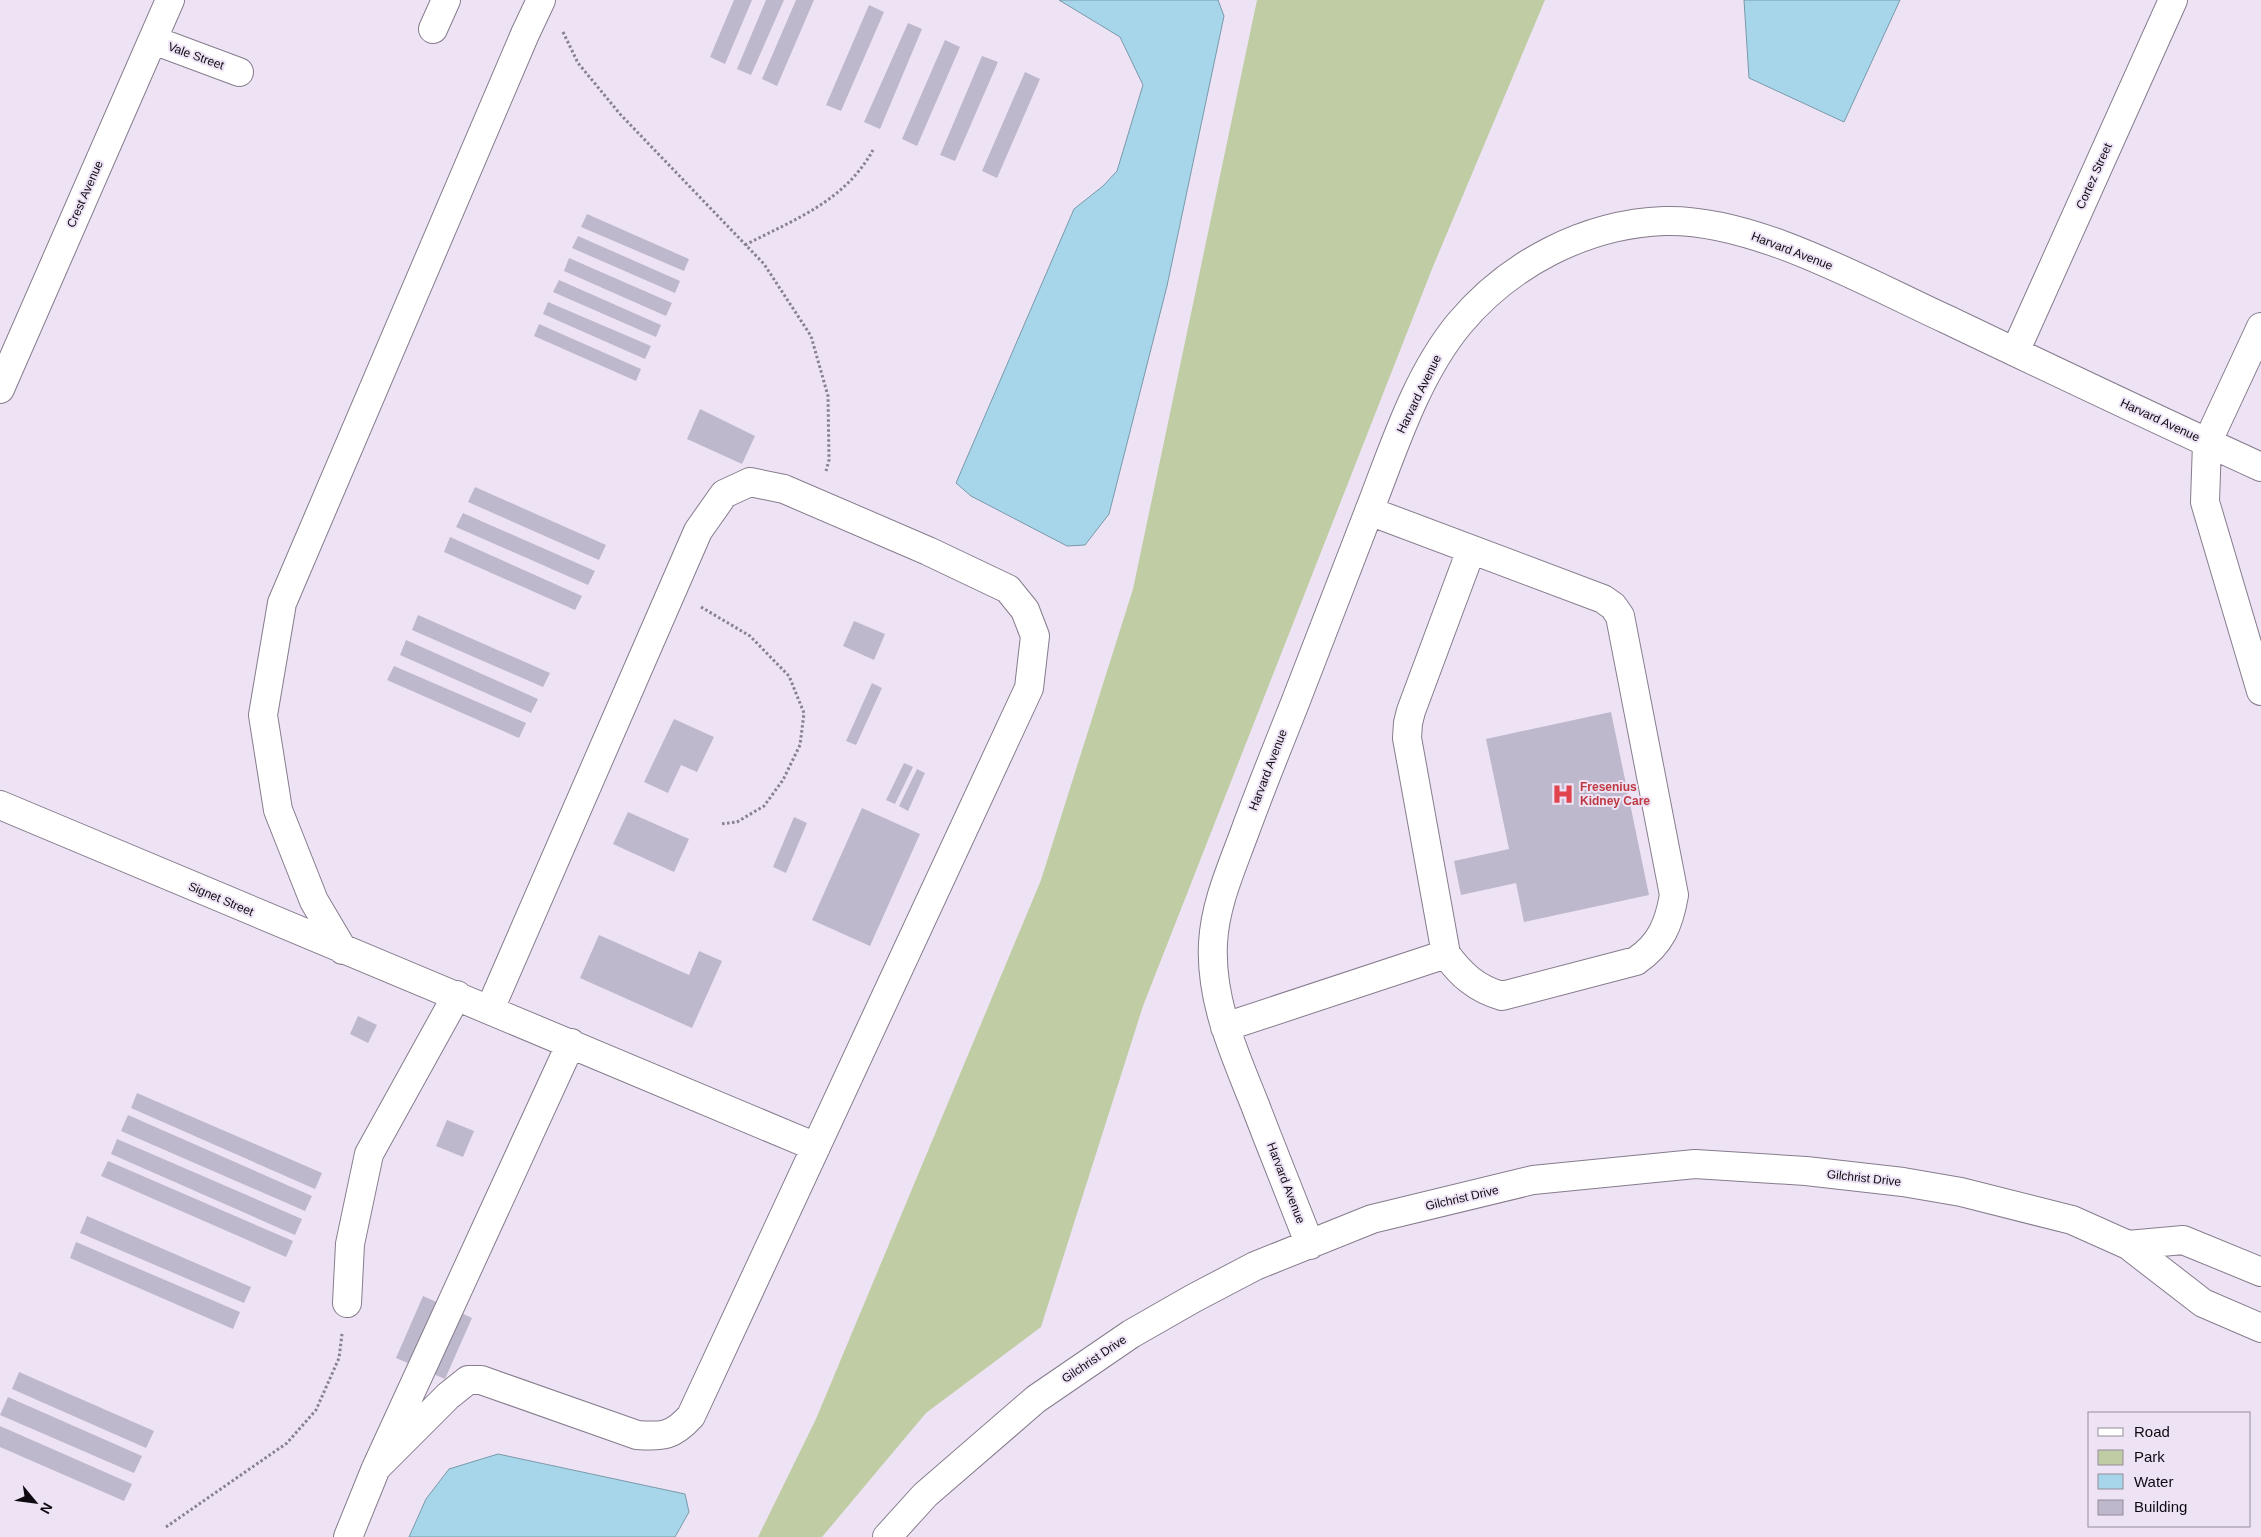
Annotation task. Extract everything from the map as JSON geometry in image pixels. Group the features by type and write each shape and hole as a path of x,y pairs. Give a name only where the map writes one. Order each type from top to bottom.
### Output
{"street":[{"name":"Crest Avenue","path":"0,388 170,0"},
{"path":"433,29 446,0"},
{"path":"343,950 314,901 278,810 263,715 282,603 541,0"},
{"name":"Cortez Street","path":"2015,352 2173,0"},
{"name":"Vale Street","path":"153,40 239,72"},
{"name":"Harvard Avenue","path":"1310,1245 1225,1027 1214,969 1213,940 1218,907 1256,801 1369,511 1423,380 1438,354 1458,326 1487,294 1548,251 1579,238 1620,227 1662,221 1699,223 1732,229 1827,264 2261,467"},
{"path":"2261,327 2207,443 2205,502 2261,691"},
{"path":"376,1468 448,1396 468,1380 481,1380 637,1435 660,1437 679,1430 690,1416 1029,688 1035,636 1024,610 1008,589 784,489 750,482 724,494 698,531 490,1009"},
{"path":"1369,511 1603,599 1614,606 1620,616 1674,895 1667,925 1659,941 1649,952 1636,961 1502,996 1487,991 1471,982 1458,971 1446,954 1407,738 1408,723 1472,550"},
{"name":"Signet Street","path":"0,805 343,950 451,992 816,1146"},
{"path":"1225,1027 1446,954"},
{"path":"347,1303 350,1244 369,1154 451,992"},
{"path":"348,1537 376,1468 570,1043"},
{"name":"Gilchrist Drive","path":"887,1537 926,1495 1036,1399 1131,1334 1194,1298 1255,1266 1372,1220 1534,1180 1695,1164 1806,1171 1903,1182 1961,1192 2072,1220 2128,1245 2203,1303 2261,1328"},
{"path":"2183,1240 2261,1263"},
{"name":"Gilchrist Drive","path":"2128,1245 2183,1240 2261,1272"}],"path":[{"path":"561,27 578,63 614,107 764,264 811,336 828,396 829,460 816,503"},
{"path":"745,244 826,203 849,183 873,150"},
{"path":"672,590 750,636 789,676 804,713 800,745 783,780 764,806 737,822 720,824"},
{"path":"166,1527 287,1443 316,1410 339,1358 347,1303"}],"green space":[{"path":"1257,0 1545,0 1432,269 1143,1006 1041,1327 926,1413 822,1537 758,1537 816,1419 1041,880 1133,589"}],"water":[{"path":"1059,0 1218,0 1224,16 1167,286 1109,514 1085,545 1067,546 971,496 956,483 1074,209 1103,186 1117,171 1143,85 1120,37"},
{"path":"1744,0 1900,0 1844,122 1749,78"},
{"path":"498,1454 685,1494 689,1512 675,1537 409,1537 426,1499 449,1469"}],"building":[{"path":"734,0 752,0 725,64 710,57"},
{"path":"766,0 784,0 751,75 737,69"},
{"path":"796,0 814,0 777,86 762,79"},
{"path":"869,5 884,12 841,111 826,105"},
{"path":"908,23 922,29 880,129 864,122"},
{"path":"945,40 960,47 917,146 902,139"},
{"path":"982,56 998,62 955,161 940,155"},
{"path":"1025,72 1040,79 997,178 982,171"},
{"path":"587,214 689,259 684,271 581,227"},
{"path":"578,236 680,281 675,293 572,248"},
{"path":"569,258 672,303 666,316 564,271"},
{"path":"559,280 661,325 656,337 553,292"},
{"path":"548,302 651,346 645,359 543,314"},
{"path":"539,324 641,369 636,381 534,336"},
{"path":"700,409 755,436 742,464 687,439"},
{"path":"475,487 606,545 599,560 468,502"},
{"path":"463,513 595,571 588,585 456,527"},
{"path":"450,537 582,596 575,610 444,552"},
{"path":"418,615 550,673 543,687 412,630"},
{"path":"854,621 885,634 874,660 843,646"},
{"path":"406,640 538,699 531,713 400,655"},
{"path":"394,666 526,723 519,738 387,680"},
{"path":"872,683 882,688 856,745 846,741"},
{"name":"Fresenius Kidney Care","path":"1611,712 1649,895 1524,922 1516,883 1461,895 1454,861 1509,849 1486,739"},
{"path":"674,719 714,737 697,772 681,765 668,793 644,782"},
{"path":"904,763 913,767 895,804 886,800"},
{"path":"917,769 925,773 908,811 899,806"},
{"path":"862,808 920,834 870,946 812,920"},
{"path":"628,812 689,839 674,872 613,844"},
{"path":"794,817 807,823 786,873 773,867"},
{"path":"599,935 689,975 699,951 722,961 692,1028 580,978"},
{"path":"358,1016 377,1025 368,1043 350,1034"},
{"path":"137,1093 322,1173 315,1189 131,1108"},
{"path":"128,1115 312,1196 305,1211 121,1131"},
{"path":"447,1120 474,1131 463,1157 436,1146"},
{"path":"117,1139 302,1219 295,1235 111,1154"},
{"path":"108,1161 293,1241 286,1257 101,1176"},
{"path":"87,1216 251,1287 244,1303 80,1233"},
{"path":"76,1242 240,1312 233,1329 70,1258"},
{"path":"423,1296 472,1318 445,1379 396,1358"},
{"path":"19,1372 154,1431 146,1448 12,1389"},
{"path":"8,1397 142,1456 134,1473 0,1415"},
{"path":"0,1426 132,1484 124,1501 0,1447"}],"place":[{"name":"Fresenius Kidney Care","path":"1563,794"}]}
